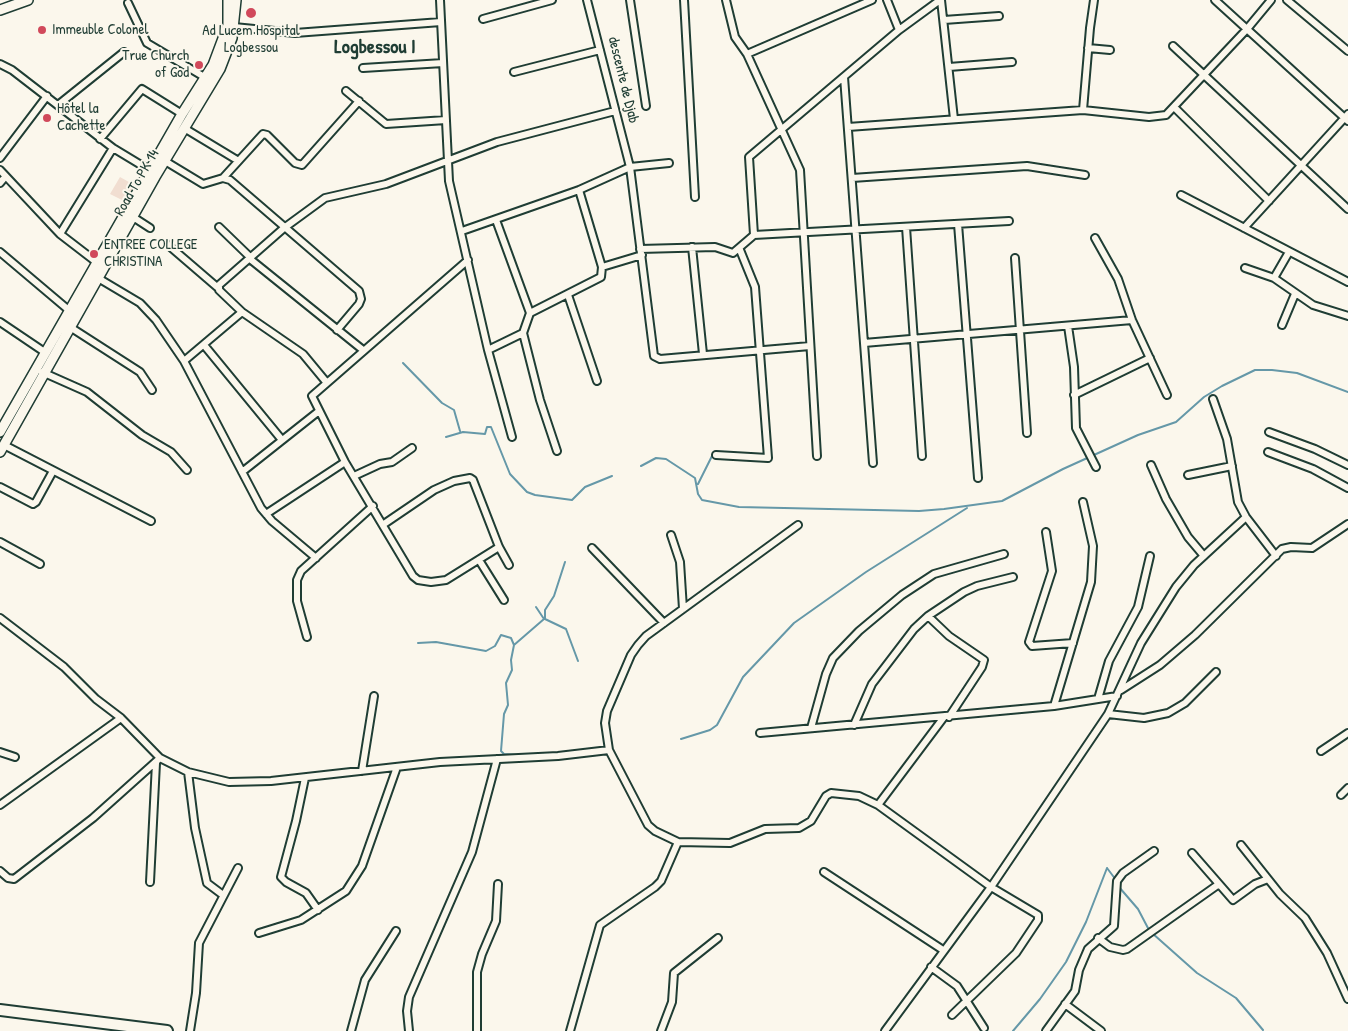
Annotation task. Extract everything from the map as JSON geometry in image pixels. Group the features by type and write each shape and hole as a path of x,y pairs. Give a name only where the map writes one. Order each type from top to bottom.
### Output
{"main road":[{"path":"0,10 28,0"},
{"name":"Road To PK 14","path":"0,432 3,421 70,327 98,278 100,265 150,171 182,114 206,78 225,37 228,25 228,0"},
{"name":"Road To PK 14","path":"2,449 40,371 46,353 100,265 133,216 220,69 234,27 236,0"},
{"path":"0,1010 133,1029 168,1031"}],"street":[{"path":"440,0 449,181 488,350 512,436"},
{"path":"483,19 552,0"},
{"path":"588,0 630,167 654,356 660,359 810,346"},
{"name":"descente de Djab","path":"588,0 630,167"},
{"path":"630,0 646,106"},
{"path":"684,0 695,198"},
{"path":"735,0 726,2 735,37 747,54 800,170 817,456"},
{"path":"747,54 872,0"},
{"path":"887,0 899,30"},
{"path":"754,235 749,157 899,30 941,0 954,119"},
{"path":"1084,110 1088,48 1094,0"},
{"path":"1215,0 1347,118 1244,228"},
{"path":"848,127 1084,110 1149,117 1166,115 1247,29 1271,0"},
{"path":"1287,0 1348,51"},
{"path":"128,3 147,43 206,78"},
{"path":"944,20 1000,16"},
{"path":"234,27 295,33 442,22"},
{"path":"1173,46 1300,167 1348,209"},
{"path":"1088,48 1110,50"},
{"path":"514,72 600,50"},
{"path":"58,105 124,52"},
{"path":"949,67 1012,62"},
{"path":"363,68 444,63"},
{"path":"0,64 12,70 114,148 150,171"},
{"path":"844,77 873,463"},
{"path":"100,138 142,89 182,114"},
{"path":"346,91 386,124 446,120"},
{"path":"0,158 47,96"},
{"path":"223,178 237,160 263,134 267,135 295,164 302,165 359,101"},
{"path":"1174,107 1269,201"},
{"path":"217,288 284,228 324,198 386,184 497,142 615,111"},
{"path":"184,128 237,160"},
{"path":"60,234 114,148"},
{"path":"165,161 202,184 223,178 230,180 359,291 360,304 337,330"},
{"path":"462,231 579,190 630,167 669,163"},
{"path":"852,178 1027,166 1085,175"},
{"path":"0,170 60,234 100,265"},
{"path":"0,183 5,177"},
{"path":"530,313 601,277 602,267 579,190"},
{"path":"1181,195 1348,282"},
{"path":"133,216 150,228"},
{"path":"496,220 530,313 523,333 540,400 557,451"},
{"path":"602,267 641,252 692,247 720,247 733,253 740,250 754,235 1009,221"},
{"path":"958,224 978,478"},
{"path":"219,227 250,258 363,350"},
{"path":"906,227 922,456"},
{"path":"1095,238 1118,279 1132,320 1167,395"},
{"path":"167,244 242,312 303,354 327,383"},
{"path":"692,247 703,354"},
{"path":"716,455 768,458 754,287 740,250"},
{"path":"0,252 71,312"},
{"path":"1274,278 1289,252"},
{"path":"1015,258 1026,433"},
{"path":"468,260 312,396 345,462 384,524 413,576 418,580 437,582 446,580 499,547"},
{"path":"1245,268 1274,278 1313,305 1348,316"},
{"path":"98,278 140,303 156,320 184,361 266,514 316,558"},
{"path":"568,294 597,381"},
{"path":"1282,325 1296,294"},
{"path":"184,361 242,312"},
{"path":"864,343 1132,320"},
{"path":"0,322 46,353"},
{"path":"1068,326 1074,367 1076,428 1096,467"},
{"path":"70,327 134,367 147,379 152,390"},
{"path":"488,350 523,333"},
{"path":"204,345 282,440"},
{"path":"1074,395 1150,358"},
{"path":"40,371 87,392 142,434 171,452 187,470"},
{"path":"1212,399 1227,439 1236,496 1246,517 1276,556"},
{"path":"242,472 319,411"},
{"path":"1269,432 1315,449 1348,465"},
{"path":"354,476 380,464 392,462 412,448"},
{"path":"2,449 53,471 151,522"},
{"path":"1268,452 1314,469 1348,488"},
{"path":"266,514 345,462"},
{"path":"1151,464 1166,499 1188,537 1204,556"},
{"path":"1188,476 1232,466"},
{"path":"0,487 33,504 36,502 53,471"},
{"path":"384,524 434,490 454,481 470,478 473,480 499,547 509,565"},
{"path":"1054,706 1091,582 1093,563 1091,530 1083,502"},
{"path":"307,637 297,601 297,580 301,570 373,506"},
{"path":"885,1031 991,887 1108,714 1141,643 1184,576 1246,517"},
{"path":"760,732 947,717 1054,706 1098,699 1118,693 1160,665 1174,653 1220,612 1286,547 1312,548 1348,524"},
{"path":"798,525 664,623 638,645 612,696 605,724 610,750 648,825 655,832 678,842 730,843 765,829 805,826 811,821 826,796 831,793 859,796 878,805 991,887 1038,915 1038,920 1016,952 952,1015"},
{"path":"1046,532 1052,571 1029,642 1032,646 1073,643"},
{"path":"671,535 680,562 683,610"},
{"path":"0,542 40,564"},
{"path":"592,548 664,623"},
{"path":"811,728 826,674 833,658 859,631 902,596 934,574 1004,554"},
{"path":"1098,699 1109,662 1138,607 1150,556"},
{"path":"479,560 504,600"},
{"path":"854,725 872,684 914,630 928,616 964,592 977,586 1013,577"},
{"path":"878,805 947,717 982,667 984,660 982,656 949,636 928,616"},
{"path":"0,618 64,667 96,699 121,718 158,761 188,772 229,782 249,783 440,762 610,750"},
{"path":"1108,714 1144,718 1168,713 1185,703 1216,672"},
{"path":"362,771 374,696"},
{"path":"0,805 121,718"},
{"path":"1321,751 1348,732"},
{"path":"0,752 15,757"},
{"path":"409,1031 406,1011 409,997 472,852 497,759"},
{"path":"0,871 8,878 14,879 93,818 158,761"},
{"path":"150,882 158,761"},
{"path":"259,933 289,924 318,910 346,891 355,880 397,767"},
{"path":"188,772 195,828 207,883 223,895"},
{"path":"305,778 281,877 286,882 306,893 318,910"},
{"path":"1340,795 1348,788"},
{"path":"570,1031 600,925 661,881 678,842"},
{"path":"1241,845 1268,879 1305,918 1327,953 1348,999"},
{"path":"1046,1031 1075,991 1084,956 1098,938 1109,932 1116,920 1116,886 1120,876 1154,851"},
{"path":"1192,852 1233,900 1255,884 1268,879"},
{"path":"190,1031 196,993 199,943 238,868"},
{"path":"824,872 943,950"},
{"path":"478,1031 477,972 482,954 496,922 498,884"},
{"path":"1098,938 1110,947 1123,950 1219,884"},
{"path":"351,1031 365,980 396,931"},
{"path":"661,1031 672,1002 674,972 718,938"},
{"path":"931,967 957,986 984,1028"},
{"path":"1065,1004 1101,1031"}],"shaded area":[{"path":"120,177 136,186 126,202 110,194"}],"waterway":[{"path":"403,363 442,403 454,410 460,431"},
{"path":"641,466 656,458 666,459 695,478 698,494 702,500 739,507 919,511 944,509 1002,501 1063,469 1138,435 1176,422 1204,397 1255,370 1297,373 1348,392"},
{"path":"446,437 463,432 485,434 487,427 491,427 510,474 527,492 535,495 572,500 585,487 612,476"},
{"path":"698,484 712,456"},
{"path":"681,739 710,730 717,725 743,677 794,623 866,572 967,508"},
{"path":"565,562 554,596 545,610 545,619 566,629 578,661"},
{"path":"514,645 544,619 536,607"},
{"path":"418,643 436,642 486,651 495,646 501,635 511,638 514,645 511,660 512,670 506,683 508,705 504,714 501,751 504,754 518,755"},
{"path":"1107,868 1116,880"},
{"path":"1013,1031 1040,999 1066,962 1086,922 1107,868"},
{"path":"1119,887 1138,909 1149,930"},
{"path":"1152,933 1197,973 1236,998 1263,1030"}],"place":[{"name":"Ad Lucem Hospital Logbessou","path":"251,13"},
{"name":"Immeuble Colonel","path":"42,30"},
{"name":"True Church of God","path":"199,65"},
{"name":"Hôtel la Cachette","path":"47,118"},
{"name":"ENTREE COLLEGE CHRISTINA","path":"94,254"}],"district":[{"name":"Logbessou I","path":"375,48"}]}
